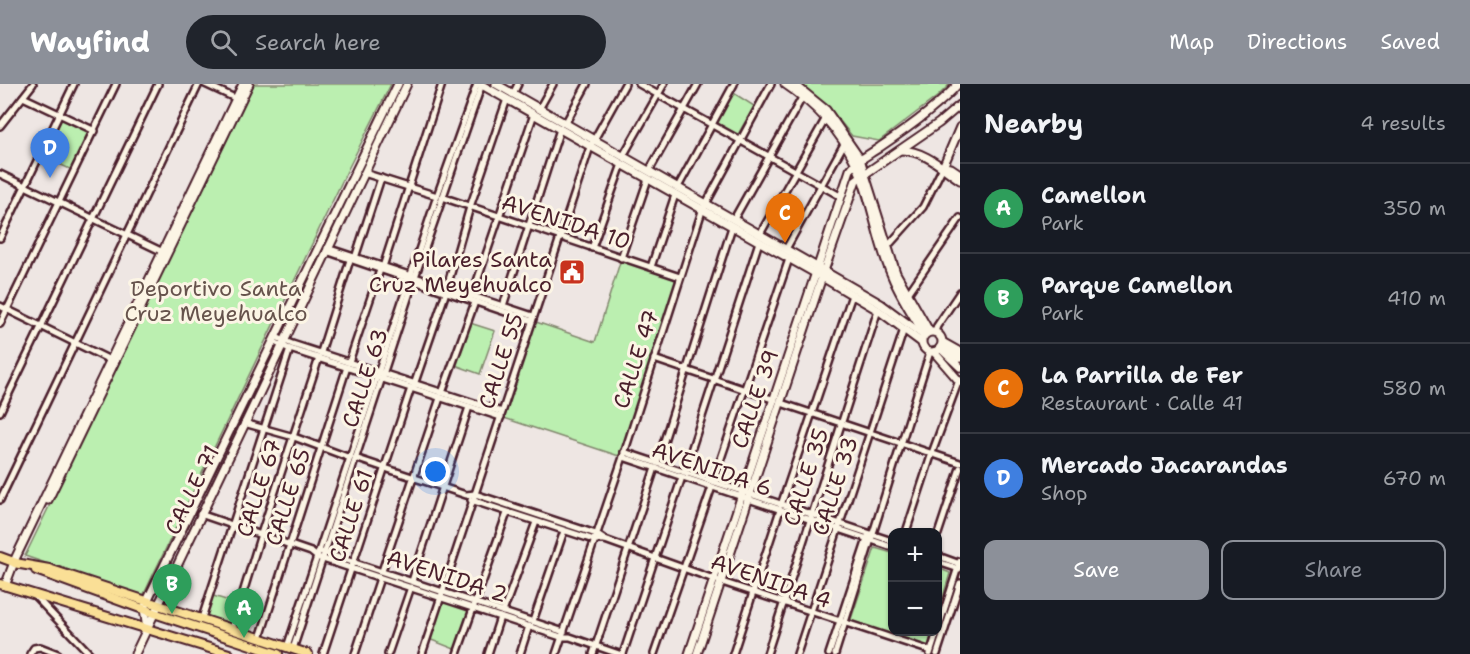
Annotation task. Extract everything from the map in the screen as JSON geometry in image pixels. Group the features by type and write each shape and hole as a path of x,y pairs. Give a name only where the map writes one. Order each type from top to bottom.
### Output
{"main road":[{"path":"0,557 154,613 278,654"},
{"path":"15,563 49,569 308,654"},
{"path":"2,585 228,654"}],"street":[{"path":"0,126 33,84"},
{"path":"0,238 74,84"},
{"path":"0,324 116,84"},
{"path":"0,412 158,84"},
{"path":"0,500 199,84"},
{"path":"205,84 238,100"},
{"path":"2,585 15,563 113,361 238,100 243,84"},
{"path":"238,100 249,84"},
{"name":"CALLE 71","path":"147,628 283,343 323,248 398,84"},
{"name":"CALLE 71","path":"147,628 144,609 147,601 275,339 364,173 407,84"},
{"name":"CALLE 65","path":"260,638 442,84"},
{"path":"480,84 510,96"},
{"name":"CALLE 63","path":"290,648 412,279 480,84"},
{"path":"496,84 510,96 592,143 622,164 648,175 760,238 786,249 904,329 927,335 939,334 938,348 901,443 843,622 835,654"},
{"name":"CALLE 61","path":"323,654 446,290 470,207 510,96 518,84"},
{"path":"355,654 474,299 499,217 536,112 553,84"},
{"path":"503,306 562,126 587,84"},
{"name":"CALLE 55","path":"422,654 592,143 626,84"},
{"path":"639,84 840,196"},
{"path":"623,156 664,84"},
{"path":"621,258 648,175 698,84"},
{"path":"651,267 676,191 734,84"},
{"name":"CALLE 47","path":"556,654 624,455 704,207 771,84"},
{"path":"785,84 803,96 825,118 858,161"},
{"path":"794,84 826,110 844,135 858,161 896,273 927,335"},
{"path":"858,161 879,148 949,95 958,84"},
{"path":"593,654 733,223 803,96"},
{"path":"23,97 94,131"},
{"path":"863,174 939,123 960,105"},
{"path":"932,108 927,118 928,122 939,123"},
{"path":"621,654 656,558 760,238 825,118"},
{"path":"915,120 921,122 923,126 915,139"},
{"path":"886,247 923,207 960,128"},
{"path":"844,135 859,149 879,148"},
{"path":"592,143 623,156 648,175"},
{"path":"786,249 844,144"},
{"path":"901,150 916,152 943,167 960,180"},
{"name":"CALLE 39","path":"698,654 718,581 820,272 840,196 850,170 858,161"},
{"path":"592,248 622,164"},
{"path":"943,167 951,168 960,174"},
{"name":"AVENIDA 10","path":"364,173 680,277"},
{"path":"0,174 164,253"},
{"path":"863,174 891,275 903,300 927,335"},
{"name":"CALLE 39","path":"820,272 854,186 863,174"},
{"name":"CALLE 67","path":"232,629 320,355 381,178"},
{"path":"907,295 960,218"},
{"path":"760,238 789,259 820,272 881,304 927,335"},
{"path":"323,248 533,318"},
{"path":"654,654 789,259"},
{"path":"960,292 937,326 927,335 922,347 960,352"},
{"path":"733,654 852,295"},
{"path":"474,299 503,306 533,318"},
{"path":"0,306 113,361"},
{"name":"CALLE 35","path":"767,654 878,310"},
{"name":"CALLE 33","path":"797,654 904,329"},
{"path":"275,339 501,415"},
{"path":"283,343 290,349 320,355"},
{"path":"938,348 960,358"},
{"path":"938,348 960,367"},
{"path":"907,528 959,381 938,348"},
{"path":"202,618 290,349"},
{"path":"654,359 960,463"},
{"path":"441,395 469,407 501,415"},
{"path":"388,654 469,407"},
{"name":"AVENIDA 4","path":"244,423 414,477 466,495 473,501 507,513 564,531 595,537"},
{"name":"AVENIDA 6","path":"624,455 839,526 888,545"},
{"path":"940,528 960,468"},
{"name":"AVENIDA 4","path":"466,495 475,494 718,581 934,653"},
{"path":"457,654 507,513"},
{"name":"AVENIDA 2","path":"200,514 621,654"},
{"path":"488,654 536,522"},
{"path":"520,654 564,531"},
{"name":"AVENIDA 6","path":"870,537 888,540"},
{"path":"942,558 959,565"},
{"path":"942,563 959,565"},
{"path":"934,653 959,565"},
{"name":"CALLE 39","path":"689,654 718,581"},
{"path":"934,653 960,583"},
{"path":"33,594 90,654"},
{"path":"829,654 843,622"},
{"path":"135,654 147,628"},
{"path":"30,654 34,648 40,647 58,654"}],"green space":[{"name":"Deportivo Santa Cruz Meyehualco","path":"254,84 391,84 143,596 25,556"},
{"path":"800,84 950,84 938,96 879,141 852,136 828,106"},
{"path":"732,92 754,106 737,136 716,123"},
{"path":"59,114 94,130 74,171 40,155"},
{"path":"621,259 678,278 622,457 504,418 536,322 595,342"},
{"path":"470,323 495,331 480,374 455,365"},
{"path":"875,548 888,552 888,636 850,622"},
{"path":"942,570 950,573 942,600"},
{"path":"210,595 239,604 231,627 204,617"},
{"path":"442,599 471,608 457,650 429,639"},
{"path":"888,636 931,636 927,650"}],"place":[{"name":"Mercado Jacarandas","path":"50,178"},
{"name":"La Parrilla de Fer","path":"785,243"},
{"name":"Pilares Santa Cruz Meyehualco","path":"572,272"},
{"name":"Parque Camellon","path":"172,614"},
{"name":"Camellon","path":"244,638"}]}
